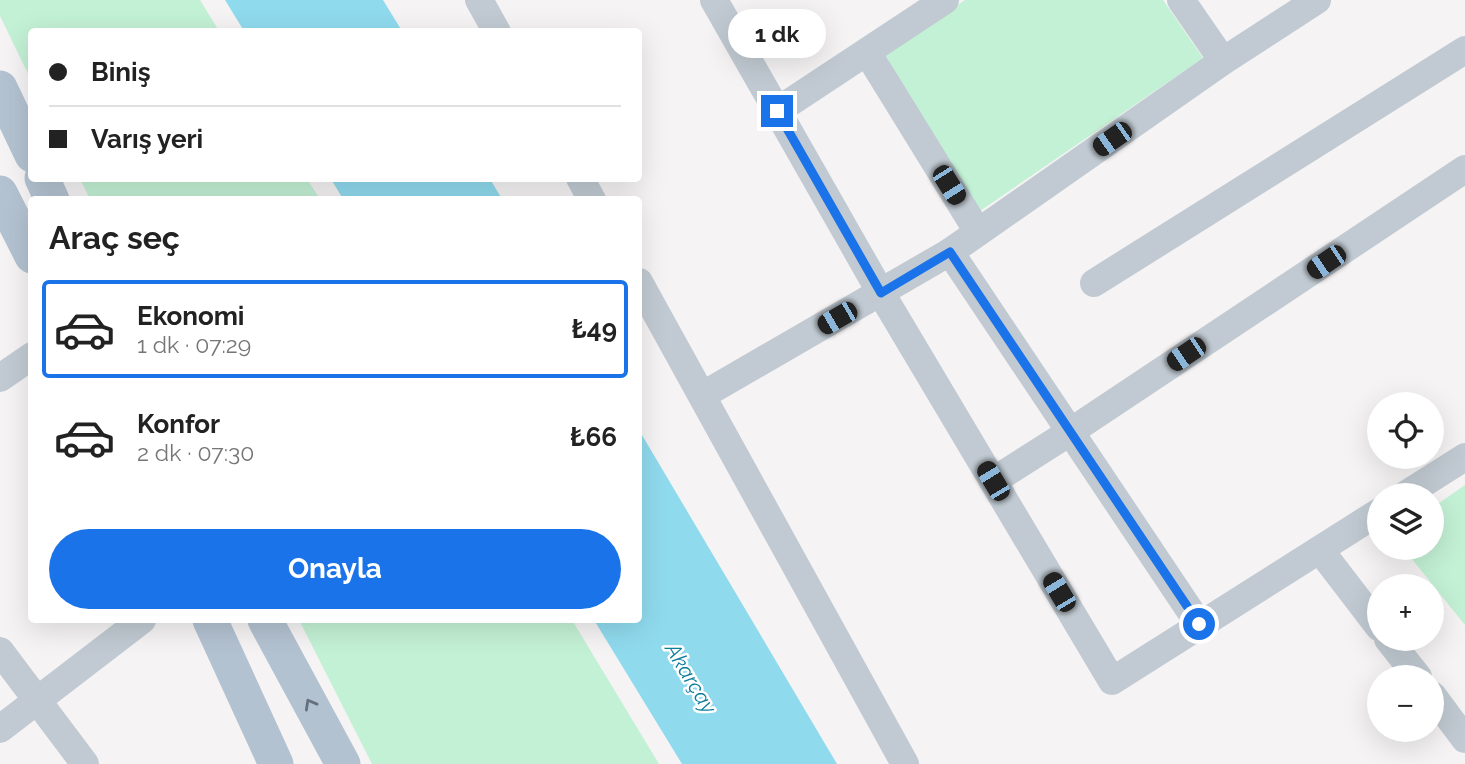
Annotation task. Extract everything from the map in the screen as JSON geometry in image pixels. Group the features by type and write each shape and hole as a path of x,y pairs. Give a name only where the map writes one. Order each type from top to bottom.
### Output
{"main road":[{"path":"0,88 28,147"},
{"path":"0,193 28,248"},
{"path":"211,623 276,764"},
{"path":"267,623 343,764"}],"street":[{"path":"714,0 881,293 1112,681 1367,520"},
{"path":"777,111 945,0"},
{"path":"1181,0 1223,61"},
{"path":"703,395 950,252 1223,61 1317,0"},
{"path":"483,1 495,28"},
{"path":"1094,283 1465,50"},
{"path":"867,51 978,232"},
{"path":"993,481 1465,169"},
{"path":"950,252 1199,624"},
{"path":"642,287 905,764"},
{"path":"0,378 28,359"},
{"path":"1424,483 1465,457"},
{"path":"1320,550 1367,611"},
{"path":"0,729 138,623"},
{"path":"0,651 85,764"},
{"path":"1397,651 1409,665"},
{"path":"1444,711 1465,739"}],"green space":[{"path":"0,0 200,0 217,28 28,28 28,74 0,16"},
{"path":"965,0 1163,0 1203,58 977,213 885,54"},
{"path":"82,182 309,182 318,196 88,196"},
{"path":"1465,485 1465,625 1444,599 1444,574 1424,574 1413,560 1444,560 1444,500"},
{"path":"301,623 574,623 659,764 372,764"}],"water":[{"path":"225,0 383,0 400,28 242,28"},
{"path":"333,182 492,182 500,196 341,196"},
{"name":"Akarçay","path":"642,435 837,764 682,764 596,623 642,623"}],"route":[{"path":"777,111 881,293 950,252 1199,624"}]}
